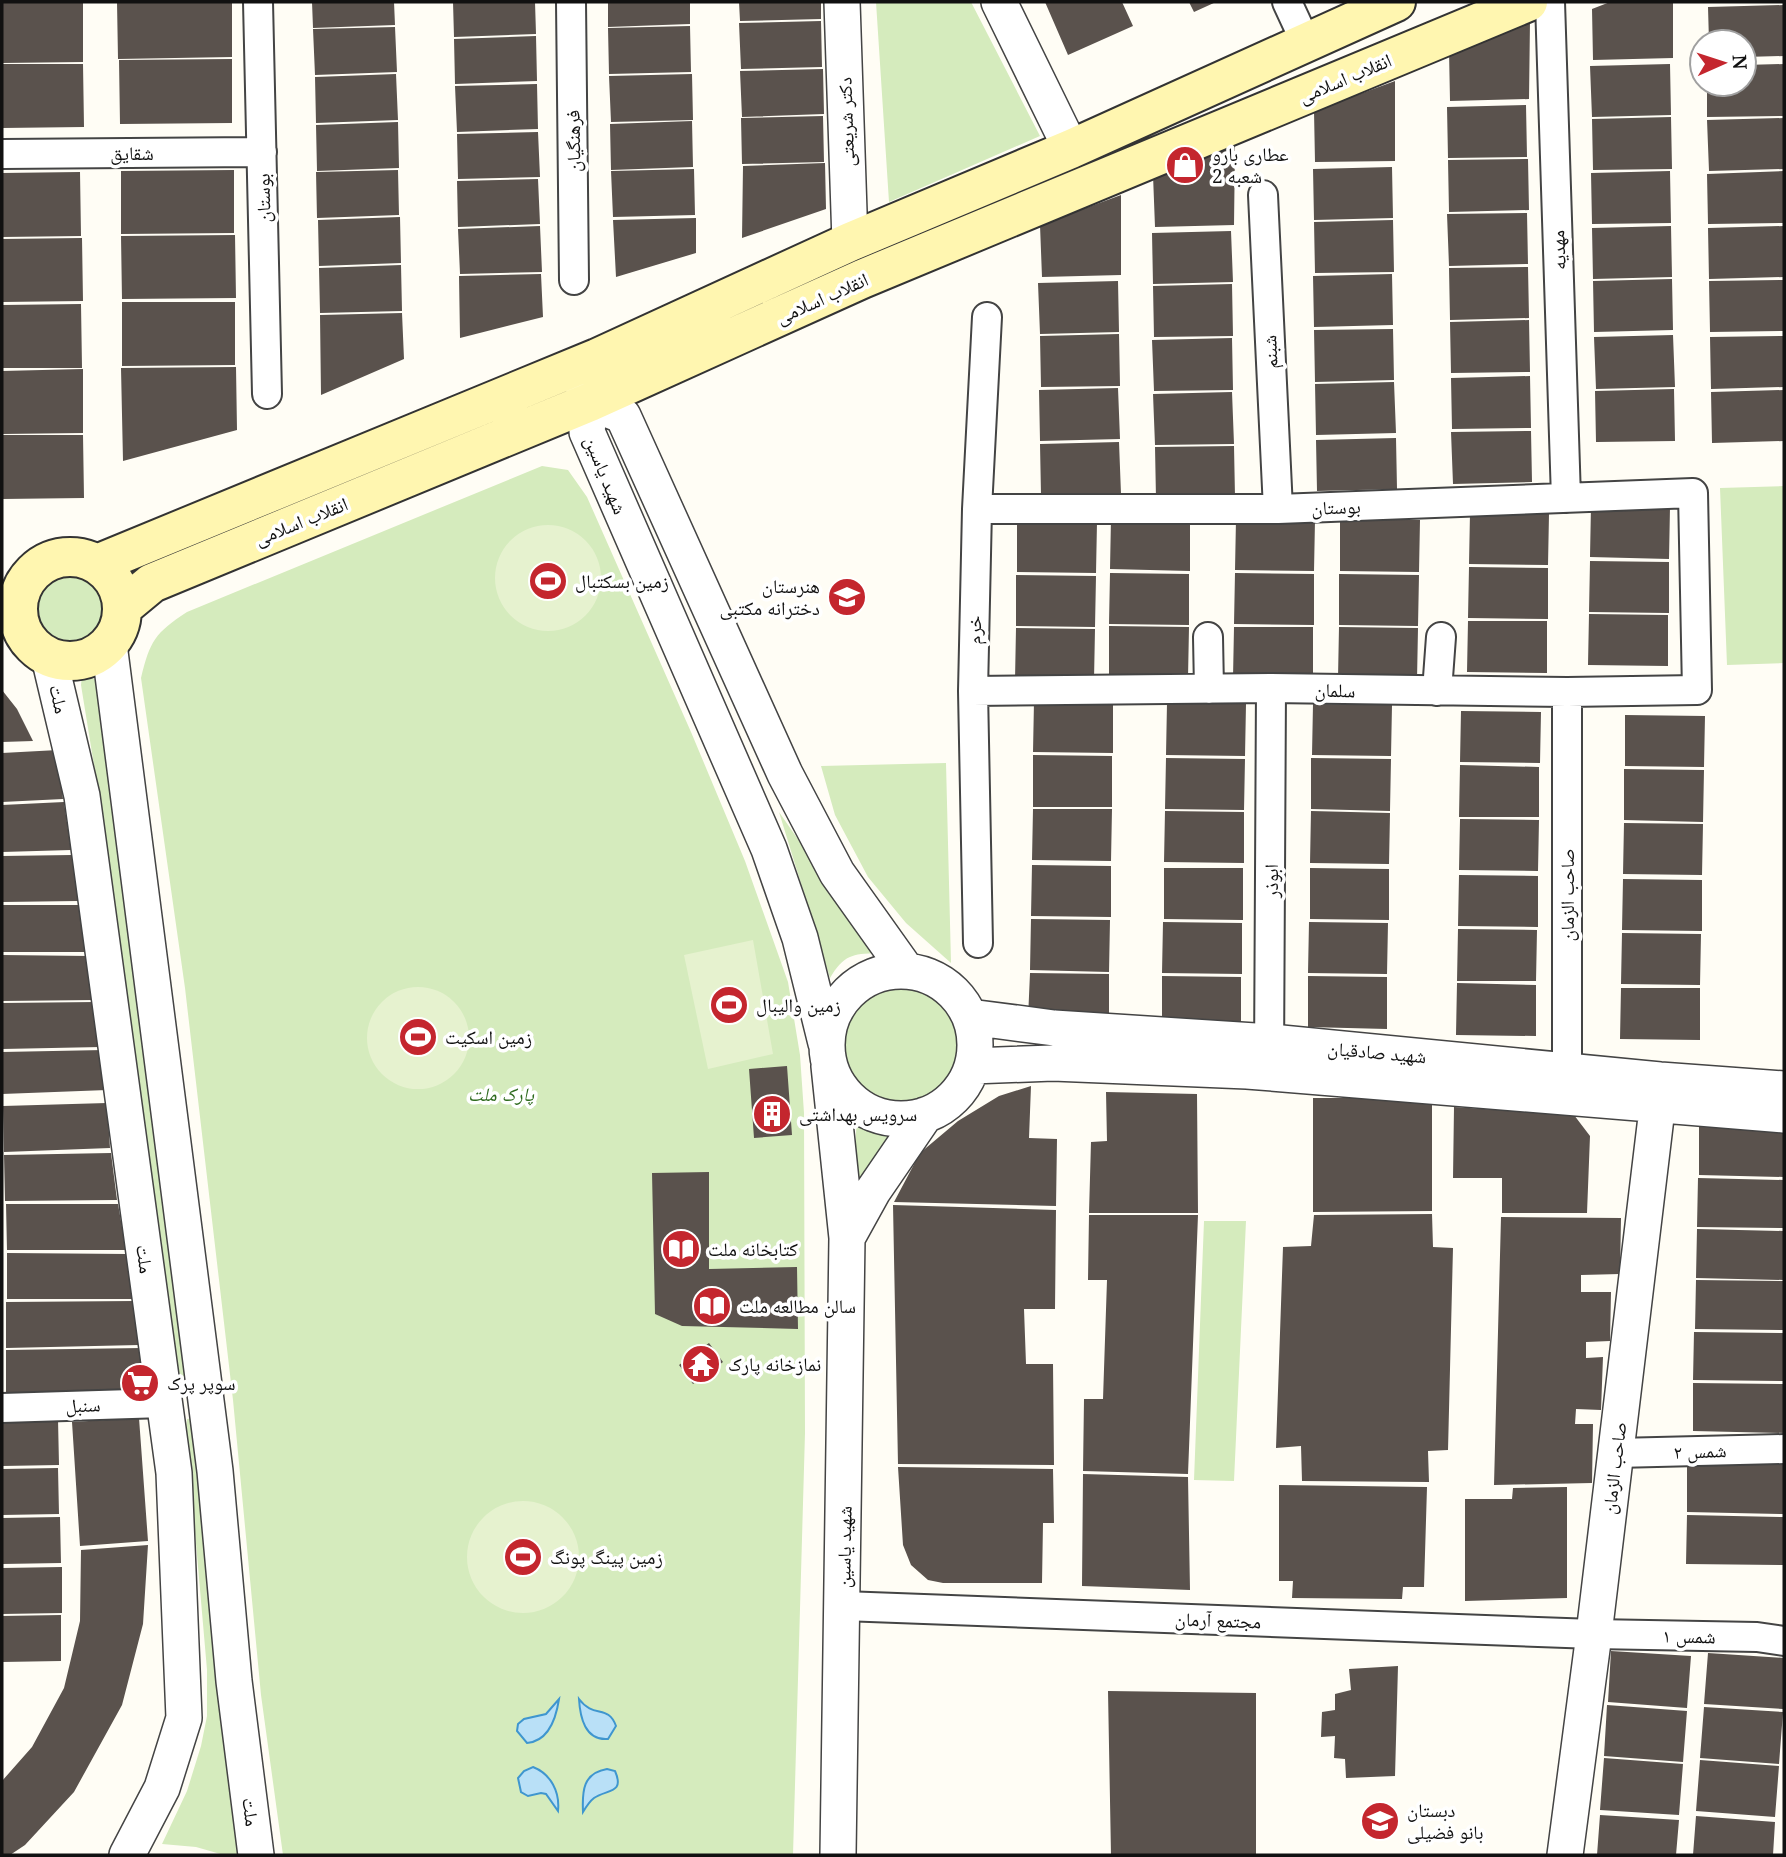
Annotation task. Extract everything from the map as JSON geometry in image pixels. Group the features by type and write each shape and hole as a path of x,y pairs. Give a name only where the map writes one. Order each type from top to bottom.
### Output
{"main road":[{"name":"انقلاب اسلامی","path":"97,564 575,367 850,242 1071,149 1396,2"},
{"name":"انقلاب اسلامی","path":"123,607 152,583 590,402 862,279 1528,2"},
{"path":"62,557 80,557 97,564 110,575 119,590 123,607 121,620 109,644 96,654 81,660 65,661 26,642 12,587 46,563 62,557"}],"street":[{"name":"بوستان","path":"258,2 267,394"},
{"name":"فرهنگیان","path":"571,2 574,280"},
{"name":"دکتر شریعتی","path":"842,2 850,242"},
{"path":"999,2 1071,149"},
{"path":"1287,2 1306,43"},
{"name":"مهدیه","path":"1550,2 1566,498"},
{"name":"شقایق","path":"2,154 262,152"},
{"name":"شبنم","path":"1263,195 1278,509"},
{"name":"خرم","path":"978,943 973,691 977,509 987,317"},
{"path":"575,367 590,402"},
{"name":"شهید یاسین","path":"838,1855 847,1238 828,1054 831,1019 842,998 860,981 883,972 906,970 928,975 948,986 963,1003 975,1033 972,1066 962,1088 945,1105 925,1115 905,1119 885,1118 866,1111 850,1099 837,1084 828,1054 800,938 769,849 587,432 590,402 623,416 785,774 837,873 906,970"},
{"name":"بوستان","path":"977,509 1278,509 1693,493 1698,690"},
{"path":"1208,637 1209,689"},
{"path":"1437,691 1441,637"},
{"name":"ملت","path":"26,642 82,796 174,1473 184,1718 162,1788 127,1855"},
{"name":"ملت","path":"109,644 214,1459 234,1681 256,1855"},
{"name":"سلمان","path":"973,691 1271,688 1567,692 1698,690"},
{"name":"ابوذر","path":"1270,1058 1271,688"},
{"name":"صاحب الزمان","path":"1567,692 1567,1084"},
{"name":"شهید صادقیان","path":"970,1017 1270,1058 1659,1093 1784,1115"},
{"name":"شهید صادقیان","path":"972,1066 1270,1058"},
{"name":"شهید صادقیان","path":"1659,1093 1784,1089"},
{"name":"صاحب الزمان","path":"1564,1855 1594,1634 1659,1093"},
{"name":"شهید یاسین","path":"847,1238 873,1191 925,1115"},
{"name":"سنبل","path":"2,1408 164,1403"},
{"name":"شمس ۲","path":"1616,1453 1784,1448"},
{"name":"مجتمع آرمان","path":"843,1606 1594,1634"},
{"name":"شمس ۱","path":"1594,1634 1757,1637 1784,1641"}],"green space":[{"path":"876,2 971,2 1040,136 889,202"},
{"name":"پارک ملت","path":"542,466 568,470 587,497 745,861 788,982 800,1055 804,1113 805,1433 793,1855 283,1855 261,1695 233,1400 185,988 141,678 147,655 155,639 187,612"},
{"path":"1784,486 1784,663 1727,665 1720,488"},
{"name":"زمین بسکتبال","path":"548,525 568,529 585,541 597,558 601,578 597,598 585,615 568,627 548,631 528,627 511,615 499,598 495,578 499,558 511,541 528,529"},
{"path":"63,577 77,577 89,582 99,592 104,611 99,630 89,640 77,645 63,645 51,640 41,630 36,618 36,604 41,592 51,582"},
{"path":"82,675 95,679 106,726 191,1375 184,1378 176,1369 99,796 81,685"},
{"path":"946,763 951,963 906,923 868,877 835,815 821,766"},
{"path":"779,812 877,953 849,957 830,978"},
{"name":"زمین والیبال","path":"753,940 773,1054 708,1069 684,955"},
{"path":"902,980 927,984 948,998 962,1019 966,1044 962,1069 948,1090 927,1104 902,1108 877,1104 856,1090 842,1069 838,1044 842,1019 856,998 877,984"},
{"name":"زمین اسکیت","path":"418,987 437,991 454,1002 465,1019 469,1038 465,1057 454,1074 437,1085 418,1089 399,1085 382,1074 371,1057 367,1038 371,1019 382,1002 399,991"},
{"path":"857,1114 875,1127 897,1131 852,1210"},
{"path":"1204,1221 1246,1221 1234,1481 1194,1480"},
{"path":"195,1418 243,1855 224,1855 196,1847 162,1844 187,1791 207,1716 207,1670 186,1428 187,1419"},
{"name":"زمین پینگ پونگ","path":"523,1501 544,1505 563,1517 575,1536 579,1557 575,1578 563,1597 544,1609 523,1613 502,1609 483,1597 471,1578 467,1557 471,1536 483,1517 502,1505"}],"water":[{"path":"559,1699 550,1728 541,1738 527,1743 517,1731 518,1724 524,1719 546,1714"},
{"path":"579,1699 590,1709 605,1713 613,1719 616,1726 608,1739 594,1736 585,1727"},
{"path":"533,1767 545,1774 553,1784 558,1811 546,1794 528,1796 521,1792 518,1778"},
{"path":"607,1769 615,1771 618,1784 613,1790 594,1798 583,1812 586,1784 593,1774"}],"building":[{"path":"2,2 83,2 83,62 2,63"},
{"path":"117,2 232,2 232,57 118,59"},
{"path":"312,2 394,2 395,25 313,28"},
{"path":"453,2 535,2 536,34 454,37"},
{"path":"608,2 690,2 690,24 608,27"},
{"path":"739,2 821,2 821,19 740,21"},
{"path":"1045,2 1122,2 1133,26 1068,55"},
{"path":"1189,2 1216,2 1194,12"},
{"path":"1610,2 1673,2 1673,58 1593,60 1592,9"},
{"path":"1784,5 1784,56 1758,57 1758,28 1709,28 1708,7"},
{"path":"1530,20 1529,99 1450,101 1449,50"},
{"path":"821,21 822,67 741,69 739,23"},
{"path":"690,26 691,72 609,74 608,28"},
{"path":"395,27 397,72 315,75 313,29"},
{"path":"536,36 537,81 455,84 454,39"},
{"path":"232,59 232,123 120,124 119,60"},
{"path":"2,64 83,64 84,127 2,128"},
{"path":"1670,64 1671,115 1592,117 1590,66"},
{"path":"1784,64 1784,116 1707,117 1707,98 1758,98 1758,65"},
{"path":"823,69 824,114 742,117 740,71"},
{"path":"396,74 398,120 316,123 315,77"},
{"path":"692,74 693,120 611,122 609,76"},
{"path":"1395,81 1395,161 1315,162 1314,111"},
{"path":"537,84 538,129 457,132 455,86"},
{"path":"1526,105 1527,157 1448,158 1447,107"},
{"path":"823,116 824,162 742,164 741,118"},
{"path":"1671,117 1672,169 1593,170 1592,119"},
{"path":"1784,118 1784,169 1709,171 1707,120"},
{"path":"692,121 693,167 611,170 610,124"},
{"path":"398,122 399,168 317,171 316,125"},
{"path":"538,132 540,177 458,179 457,134"},
{"path":"1235,145 1234,225 1155,227 1153,175"},
{"path":"1528,159 1529,210 1449,212 1448,160"},
{"path":"825,163 826,209 742,238 743,166"},
{"path":"1392,167 1393,218 1314,220 1313,169"},
{"path":"694,169 695,215 613,217 611,171"},
{"path":"234,170 234,233 121,234 121,171"},
{"path":"398,170 399,215 317,218 316,172"},
{"path":"1670,171 1671,223 1592,224 1591,173"},
{"path":"1784,171 1784,223 1708,224 1707,174"},
{"path":"80,172 81,236 2,237 2,173"},
{"path":"538,179 540,224 458,227 457,181"},
{"path":"1121,195 1121,275 1042,277 1040,225"},
{"path":"1527,213 1528,264 1449,266 1447,214"},
{"path":"400,217 401,263 319,266 318,220"},
{"path":"696,218 696,253 616,277 613,220"},
{"path":"1393,220 1394,272 1315,273 1314,222"},
{"path":"540,226 542,272 460,274 458,229"},
{"path":"1671,226 1672,277 1593,279 1592,228"},
{"path":"1784,226 1784,277 1709,279 1708,228"},
{"path":"1231,231 1233,282 1153,284 1152,233"},
{"path":"235,235 236,298 122,299 121,236"},
{"path":"82,238 83,301 2,302 2,239"},
{"path":"401,265 402,311 320,313 319,268"},
{"path":"1528,267 1529,318 1450,320 1449,268"},
{"path":"541,274 543,317 460,338 459,276"},
{"path":"1392,274 1393,325 1314,327 1313,276"},
{"path":"1672,279 1673,330 1594,332 1593,281"},
{"path":"1784,280 1784,331 1710,332 1709,281"},
{"path":"1118,281 1119,332 1040,334 1038,283"},
{"path":"1232,284 1233,336 1154,337 1153,286"},
{"path":"122,302 235,302 235,365 122,366"},
{"path":"81,304 82,368 2,368 2,305"},
{"path":"402,313 404,359 321,395 320,315"},
{"path":"1529,320 1530,372 1451,373 1450,322"},
{"path":"1393,329 1394,380 1315,382 1314,330"},
{"path":"1119,334 1120,386 1041,387 1040,336"},
{"path":"1673,335 1675,387 1596,389 1594,337"},
{"path":"1784,336 1784,387 1711,389 1710,337"},
{"path":"1232,338 1233,390 1154,391 1152,340"},
{"path":"236,367 237,430 123,461 121,368"},
{"path":"83,369 83,433 2,434 2,371"},
{"path":"1530,376 1531,428 1452,429 1451,378"},
{"path":"1394,382 1396,433 1316,435 1315,384"},
{"path":"1118,388 1120,439 1040,441 1039,390"},
{"path":"1674,389 1675,441 1596,442 1595,391"},
{"path":"1784,390 1784,441 1712,443 1711,392"},
{"path":"1232,392 1234,444 1155,445 1153,394"},
{"path":"1531,431 1532,482 1453,484 1451,432"},
{"path":"2,435 83,435 84,498 2,499"},
{"path":"1396,438 1397,489 1317,491 1316,440"},
{"path":"1119,442 1121,494 1041,495 1040,444"},
{"path":"1234,446 1235,497 1156,499 1155,447"},
{"path":"1591,506 1670,507 1669,559 1590,557"},
{"path":"1470,513 1549,514 1548,565 1469,564"},
{"path":"1111,518 1190,519 1190,571 1110,569"},
{"path":"1236,519 1315,520 1314,571 1235,570"},
{"path":"1017,520 1097,522 1096,573 1017,572"},
{"path":"1340,520 1420,520 1419,572 1340,571"},
{"path":"1590,561 1669,562 1669,613 1589,612"},
{"path":"1469,567 1548,568 1548,619 1468,618"},
{"path":"1110,573 1189,574 1189,625 1109,624"},
{"path":"1235,573 1314,574 1314,625 1234,624"},
{"path":"1339,574 1419,575 1418,626 1339,625"},
{"path":"1016,575 1096,576 1095,627 1016,626"},
{"path":"1589,614 1668,615 1668,666 1588,665"},
{"path":"1468,621 1547,621 1547,673 1467,672"},
{"path":"1109,626 1189,627 1188,678 1109,677"},
{"path":"1234,627 1313,627 1313,679 1233,678"},
{"path":"1339,627 1418,628 1417,680 1338,678"},
{"path":"1016,628 1095,629 1094,680 1015,680"},
{"path":"2,690 17,709 33,741 2,742"},
{"path":"1034,701 1113,702 1113,753 1033,752"},
{"path":"1167,703 1246,704 1245,756 1166,755"},
{"path":"1313,704 1392,705 1391,756 1312,755"},
{"path":"1461,711 1541,712 1540,763 1460,762"},
{"path":"1625,715 1705,716 1704,767 1625,766"},
{"path":"58,750 63,799 2,802 2,753"},
{"path":"1033,755 1112,756 1112,807 1033,807"},
{"path":"1166,758 1245,759 1244,810 1165,809"},
{"path":"1311,758 1391,759 1390,811 1311,809"},
{"path":"1460,765 1539,767 1539,817 1459,817"},
{"path":"1624,769 1704,770 1703,822 1624,820"},
{"path":"64,802 71,850 2,852 2,805"},
{"path":"1033,809 1112,809 1111,861 1032,860"},
{"path":"1165,811 1244,812 1244,863 1164,862"},
{"path":"1311,811 1390,813 1389,864 1310,863"},
{"path":"1460,819 1539,820 1538,871 1459,870"},
{"path":"1624,823 1703,824 1702,875 1623,874"},
{"path":"72,855 78,901 2,902 2,856"},
{"path":"1032,865 1111,866 1111,917 1031,916"},
{"path":"1164,868 1243,868 1243,920 1164,919"},
{"path":"1310,868 1389,869 1389,920 1310,919"},
{"path":"1459,875 1538,876 1538,927 1458,926"},
{"path":"1623,879 1702,880 1702,931 1622,930"},
{"path":"2,905 80,905 87,952 2,952"},
{"path":"1031,919 1110,920 1109,972 1030,970"},
{"path":"1163,922 1242,923 1242,974 1162,973"},
{"path":"1309,922 1388,923 1387,974 1308,973"},
{"path":"1458,929 1537,930 1536,981 1457,981"},
{"path":"1622,933 1701,934 1700,985 1621,984"},
{"path":"2,955 89,956 96,1000 2,1001"},
{"path":"1030,973 1109,974 1109,1026 1028,1019"},
{"path":"1162,976 1241,977 1241,1028 1162,1027"},
{"path":"1308,976 1387,977 1387,1029 1308,1027"},
{"path":"1457,983 1536,985 1536,1036 1456,1035"},
{"path":"1621,988 1700,988 1700,1040 1620,1039"},
{"path":"96,1002 101,1047 2,1049 2,1003"},
{"path":"104,1050 107,1090 2,1094 2,1052"},
{"name":"سرویس بهداشتی","path":"787,1066 792,1135 754,1138 749,1069"},
{"path":"1031,1086 1029,1138 1057,1139 1056,1206 894,1202 920,1153 958,1121 999,1096"},
{"path":"1106,1092 1197,1094 1198,1213 1089,1213 1091,1142 1107,1141"},
{"path":"1313,1098 1432,1098 1432,1211 1313,1212"},
{"path":"107,1103 110,1148 4,1152 3,1106"},
{"path":"1454,1107 1574,1115 1590,1136 1587,1213 1502,1213 1502,1178 1453,1178"},
{"path":"1699,1127 1784,1128 1784,1177 1699,1175"},
{"path":"111,1153 117,1200 5,1201 4,1155"},
{"name":"کتابخانه ملت","path":"709,1172 709,1269 797,1267 798,1329 682,1326 655,1314 652,1173"},
{"path":"1698,1178 1784,1180 1784,1228 1697,1227"},
{"path":"6,1204 118,1204 126,1250 7,1250"},
{"path":"893,1205 1056,1210 1055,1309 1024,1309 1026,1364 1053,1364 1054,1465 898,1464"},
{"path":"1432,1214 1433,1247 1453,1248 1448,1450 1428,1451 1429,1482 1302,1481 1301,1446 1276,1448 1283,1247 1311,1246 1314,1215"},
{"path":"1089,1215 1198,1215 1188,1474 1083,1471 1084,1399 1103,1399 1107,1280 1088,1280"},
{"path":"1501,1217 1621,1218 1620,1274 1581,1275 1581,1292 1611,1292 1610,1341 1586,1342 1586,1358 1603,1357 1601,1410 1576,1409 1575,1424 1593,1424 1592,1483 1494,1485"},
{"path":"1697,1229 1784,1231 1784,1280 1696,1278"},
{"path":"7,1253 128,1254 134,1299 7,1299"},
{"path":"1696,1280 1784,1281 1784,1330 1695,1329"},
{"path":"135,1301 139,1345 6,1348 6,1302"},
{"path":"1694,1332 1784,1333 1784,1381 1693,1380"},
{"name":"نمازخانه پارک","path":"709,1343 723,1362 693,1384 679,1365"},
{"path":"142,1348 146,1388 6,1396 6,1350"},
{"path":"1693,1383 1784,1384 1784,1433 1693,1431"},
{"path":"139,1418 148,1541 80,1546 72,1422"},
{"path":"58,1419 59,1465 2,1466 2,1420"},
{"path":"1687,1464 1784,1465 1784,1514 1687,1512"},
{"path":"898,1467 1053,1469 1054,1523 1043,1523 1042,1583 943,1583 928,1580 911,1565 903,1545"},
{"path":"58,1468 59,1514 2,1515 2,1469"},
{"path":"1083,1474 1188,1477 1190,1590 1082,1586"},
{"path":"1279,1485 1427,1487 1424,1587 1403,1587 1402,1599 1292,1598 1293,1581 1279,1581"},
{"path":"1567,1487 1567,1598 1465,1601 1465,1499 1512,1499 1513,1488"},
{"path":"1687,1515 1784,1517 1784,1565 1686,1564"},
{"path":"60,1517 61,1563 2,1564 2,1518"},
{"path":"148,1545 143,1624 122,1705 74,1792 25,1845 10,1855 2,1855 2,1781 32,1747 64,1688 80,1621 81,1550"},
{"path":"62,1567 62,1613 2,1614 2,1568"},
{"path":"61,1615 61,1661 2,1662 2,1616"},
{"path":"1611,1651 1691,1656 1687,1708 1608,1702"},
{"path":"1708,1653 1784,1658 1783,1709 1704,1704"},
{"path":"1398,1666 1395,1776 1346,1778 1345,1759 1334,1758 1335,1736 1321,1737 1322,1712 1335,1710 1335,1694 1351,1690 1349,1669"},
{"path":"1108,1691 1256,1693 1256,1855 1111,1855"},
{"path":"1607,1705 1687,1711 1683,1762 1604,1756"},
{"path":"1704,1707 1783,1712 1779,1764 1700,1758"},
{"path":"1604,1758 1683,1764 1679,1815 1600,1810"},
{"path":"1700,1760 1779,1766 1775,1817 1696,1811"},
{"path":"1600,1815 1679,1820 1676,1855 1597,1855"},
{"path":"1696,1816 1775,1822 1773,1855 1693,1855"}],"place":[{"name":"عطاری بارو شعبه 2","path":"1185,165"},
{"name":"زمین بسکتبال","path":"548,581"},
{"name":"هنرستان دخترانه مکتبی","path":"847,597"},
{"name":"زمین والیبال","path":"729,1005"},
{"name":"زمین اسکیت","path":"418,1037"},
{"name":"سرویس بهداشتی","path":"772,1114"},
{"name":"کتابخانه ملت","path":"681,1249"},
{"name":"سالن مطالعه ملت","path":"712,1306"},
{"name":"نمازخانه پارک","path":"701,1364"},
{"name":"سوپر پرک","path":"140,1383"},
{"name":"زمین پینگ پونگ","path":"523,1557"},
{"name":"دبستان بانو فضیلی","path":"1380,1821"}]}
